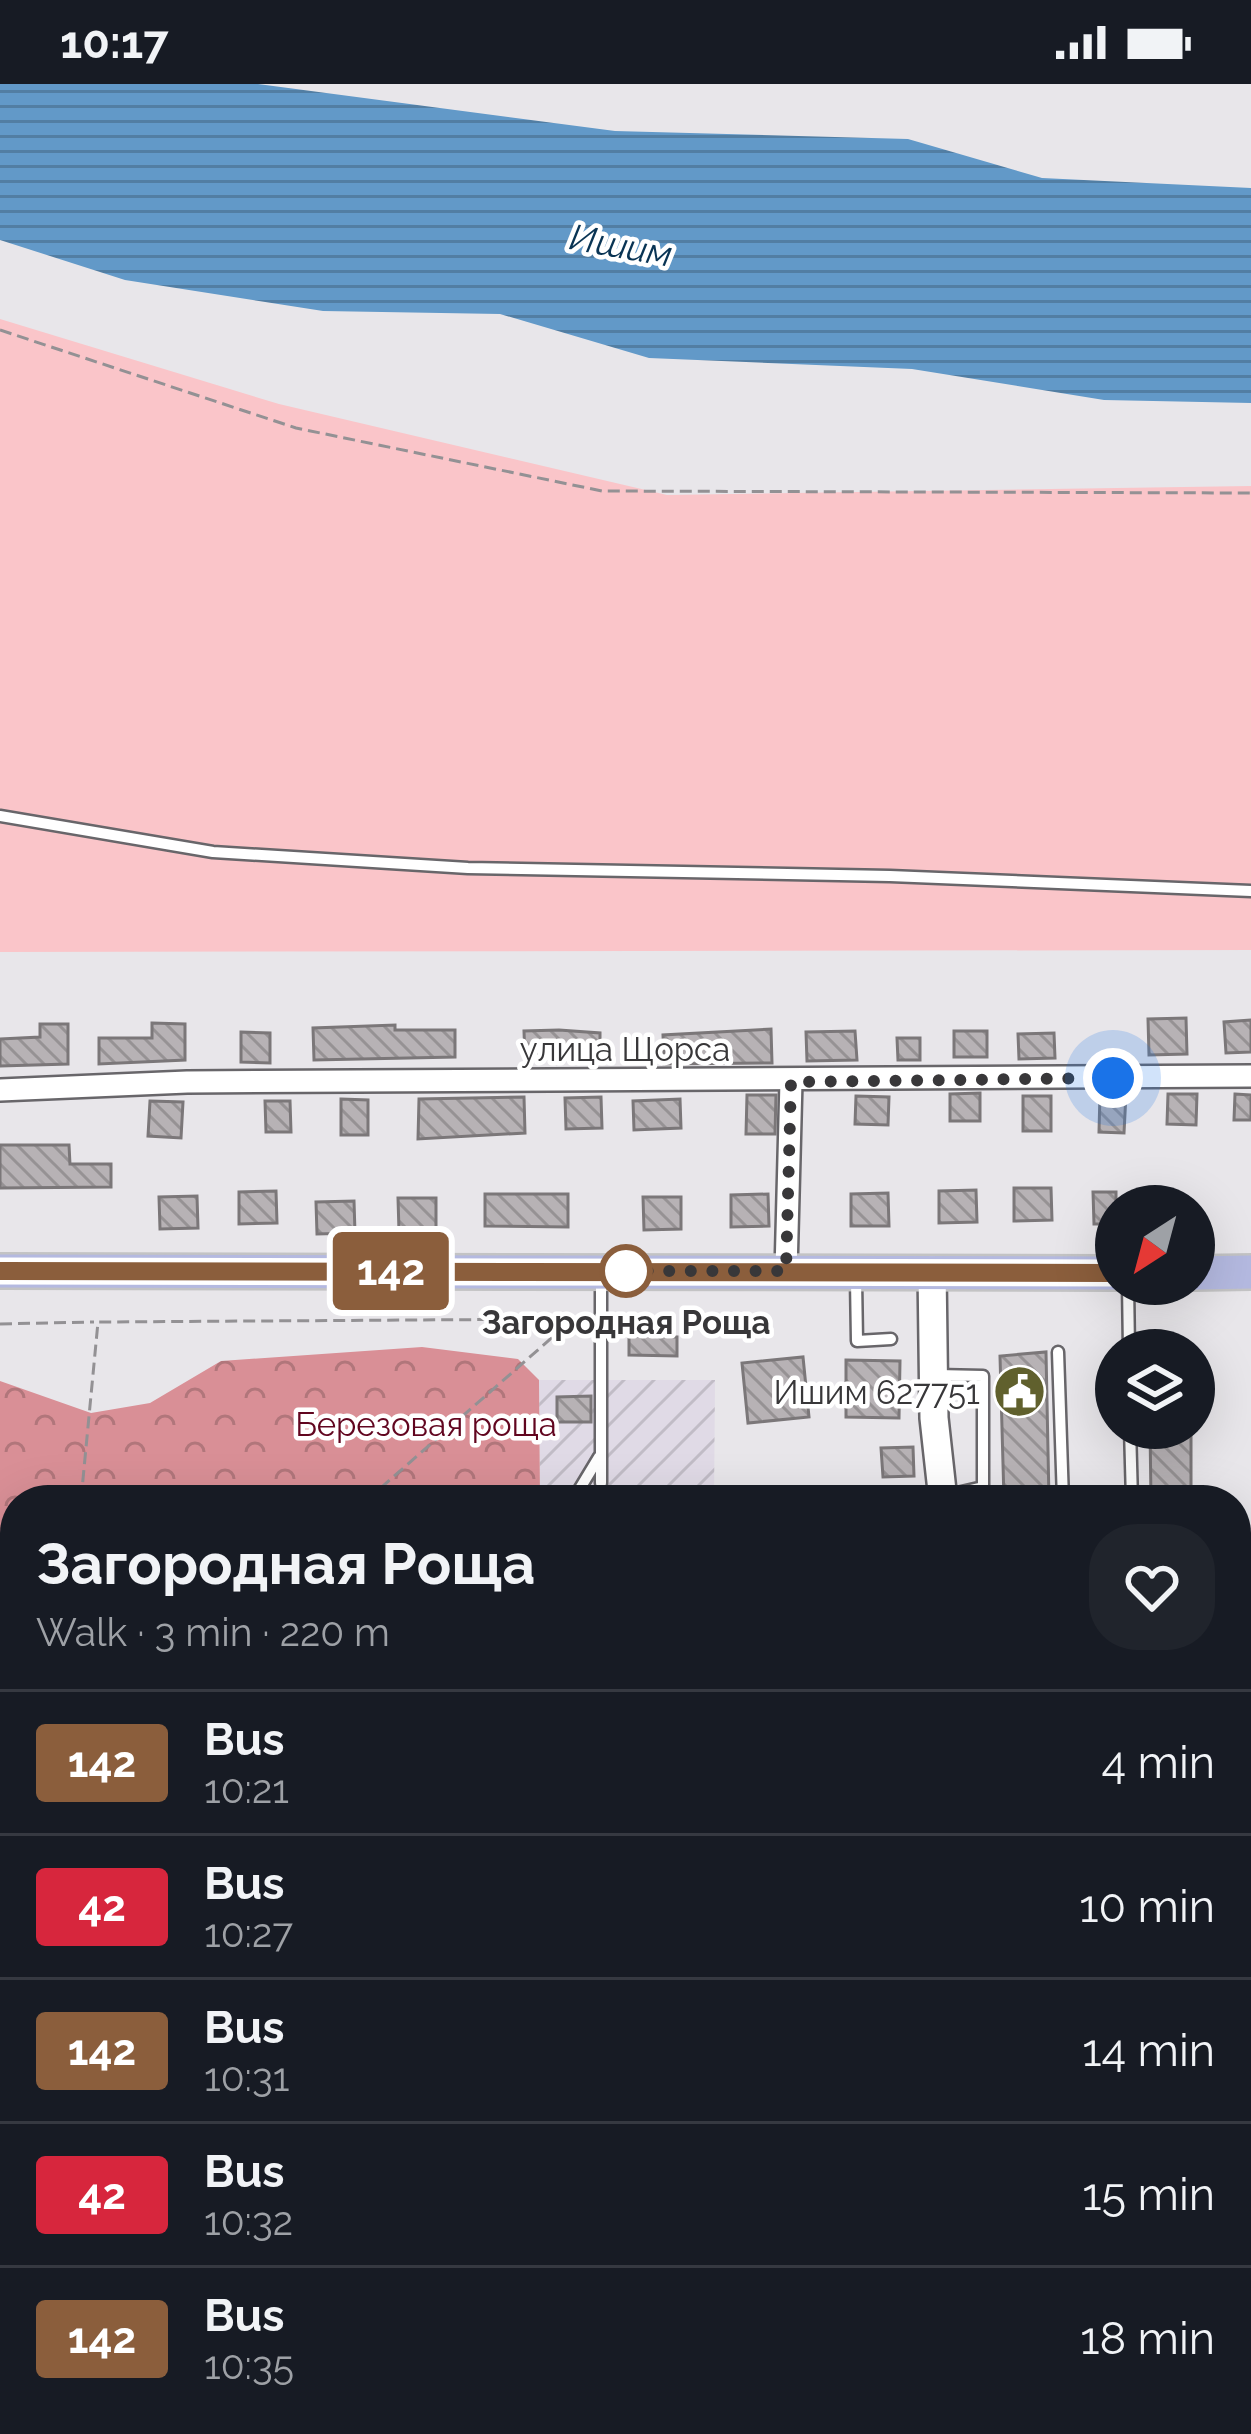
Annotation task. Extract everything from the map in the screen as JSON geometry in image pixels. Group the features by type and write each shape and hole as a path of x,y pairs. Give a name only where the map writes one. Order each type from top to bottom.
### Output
{"main road":[{"path":"0,1271 1095,1273"},
{"path":"1215,1273 1251,1272"}],"street":[{"name":"улица Щорса","path":"0,1090 187,1082 1251,1076"},
{"path":"786,1271 791,1082"},
{"path":"932,1270 941,1485"}],"lane":[{"path":"0,816 213,852 468,868 890,876 1251,891"},
{"path":"601,1271 601,1483"},
{"path":"856,1271 857,1341 891,1340"},
{"path":"1058,1352 1062,1485"},
{"path":"934,1375 983,1376 983,1485"},
{"path":"1131,1449 1132,1485"},
{"path":"582,1485 601,1454"}],"path":[{"path":"0,330 296,428 602,491 1251,493"},
{"path":"0,1324 574,1319 384,1485"},
{"path":"82,1485 98,1322"}],"shaded area":[{"path":"0,319 279,404 667,495 1251,486 1251,950 0,952"},
{"path":"539,1380 715,1380 714,1485 540,1485"}],"green space":[{"name":"Березовая роща","path":"422,1347 518,1359 539,1380 540,1485 0,1485 0,1381 91,1413 150,1403 221,1361"}],"water":[{"name":"Ишим","path":"0,84 258,84 615,131 908,139 1042,178 1251,188 1251,403 1104,400 912,369 649,358 500,314 323,311 125,280 0,240"}],"building":[{"path":"1186,1018 1187,1054 1149,1055 1148,1019"},
{"path":"1251,1020 1251,1052 1226,1053 1224,1022"},
{"path":"152,1023 185,1024 185,1060 99,1064 99,1038 152,1038"},
{"path":"40,1024 68,1024 68,1064 0,1066 0,1039 40,1037"},
{"path":"395,1025 395,1030 455,1030 455,1057 314,1060 313,1028"},
{"path":"771,1029 772,1063 664,1064 663,1035"},
{"path":"524,1031 600,1033 600,1058 525,1059"},
{"path":"855,1031 857,1060 807,1061 806,1032"},
{"path":"954,1031 987,1031 987,1057 954,1057"},
{"path":"241,1032 270,1033 270,1063 241,1062"},
{"path":"1054,1033 1055,1058 1019,1059 1018,1034"},
{"path":"897,1038 920,1038 920,1060 898,1060"},
{"path":"980,1093 980,1121 950,1121 950,1094"},
{"path":"1100,1093 1126,1094 1124,1133 1099,1132"},
{"path":"1168,1094 1197,1094 1196,1125 1167,1124"},
{"path":"1235,1094 1251,1095 1251,1120 1234,1120"},
{"path":"747,1095 776,1095 775,1134 746,1134"},
{"path":"856,1096 889,1097 888,1125 855,1124"},
{"path":"1023,1096 1051,1096 1051,1131 1023,1131"},
{"path":"524,1097 525,1133 418,1139 419,1099"},
{"path":"601,1097 602,1128 566,1129 565,1098"},
{"path":"341,1099 368,1100 368,1135 341,1135"},
{"path":"680,1099 681,1128 634,1130 633,1101"},
{"path":"150,1101 183,1102 181,1138 148,1136"},
{"path":"265,1101 290,1101 291,1132 266,1132"},
{"path":"0,1145 69,1145 70,1164 111,1164 111,1187 0,1188"},
{"path":"1014,1188 1051,1188 1052,1220 1014,1221"},
{"path":"976,1190 977,1222 939,1223 939,1191"},
{"path":"276,1191 277,1223 239,1224 239,1192"},
{"path":"888,1193 889,1226 851,1226 851,1194"},
{"path":"485,1194 568,1194 568,1227 485,1226"},
{"path":"768,1194 769,1226 731,1227 731,1195"},
{"path":"197,1196 198,1228 160,1229 159,1197"},
{"path":"643,1197 681,1197 681,1229 644,1230"},
{"path":"398,1198 436,1198 436,1230 399,1231"},
{"path":"354,1201 355,1233 317,1234 316,1202"},
{"path":"629,1336 677,1337 677,1356 629,1355"},
{"path":"1046,1352 1049,1485 1004,1485 1000,1356"},
{"path":"803,1357 809,1417 748,1423 742,1363"},
{"path":"846,1360 900,1361 899,1418 846,1417"},
{"path":"591,1396 591,1422 557,1422 557,1397"},
{"path":"913,1447 914,1476 883,1477 881,1448"},
{"path":"1150,1449 1191,1449 1191,1485 1151,1485"}],"bus line":[{"name":"142","path":"0,1271 1095,1273"}],"place":[{"name":"Загородная Роща","path":"626,1271"},
{"name":"Ишим 627751","path":"1019,1392"}],"route":[{"path":"626,1271 786,1271 791,1082 1113,1078"}]}
